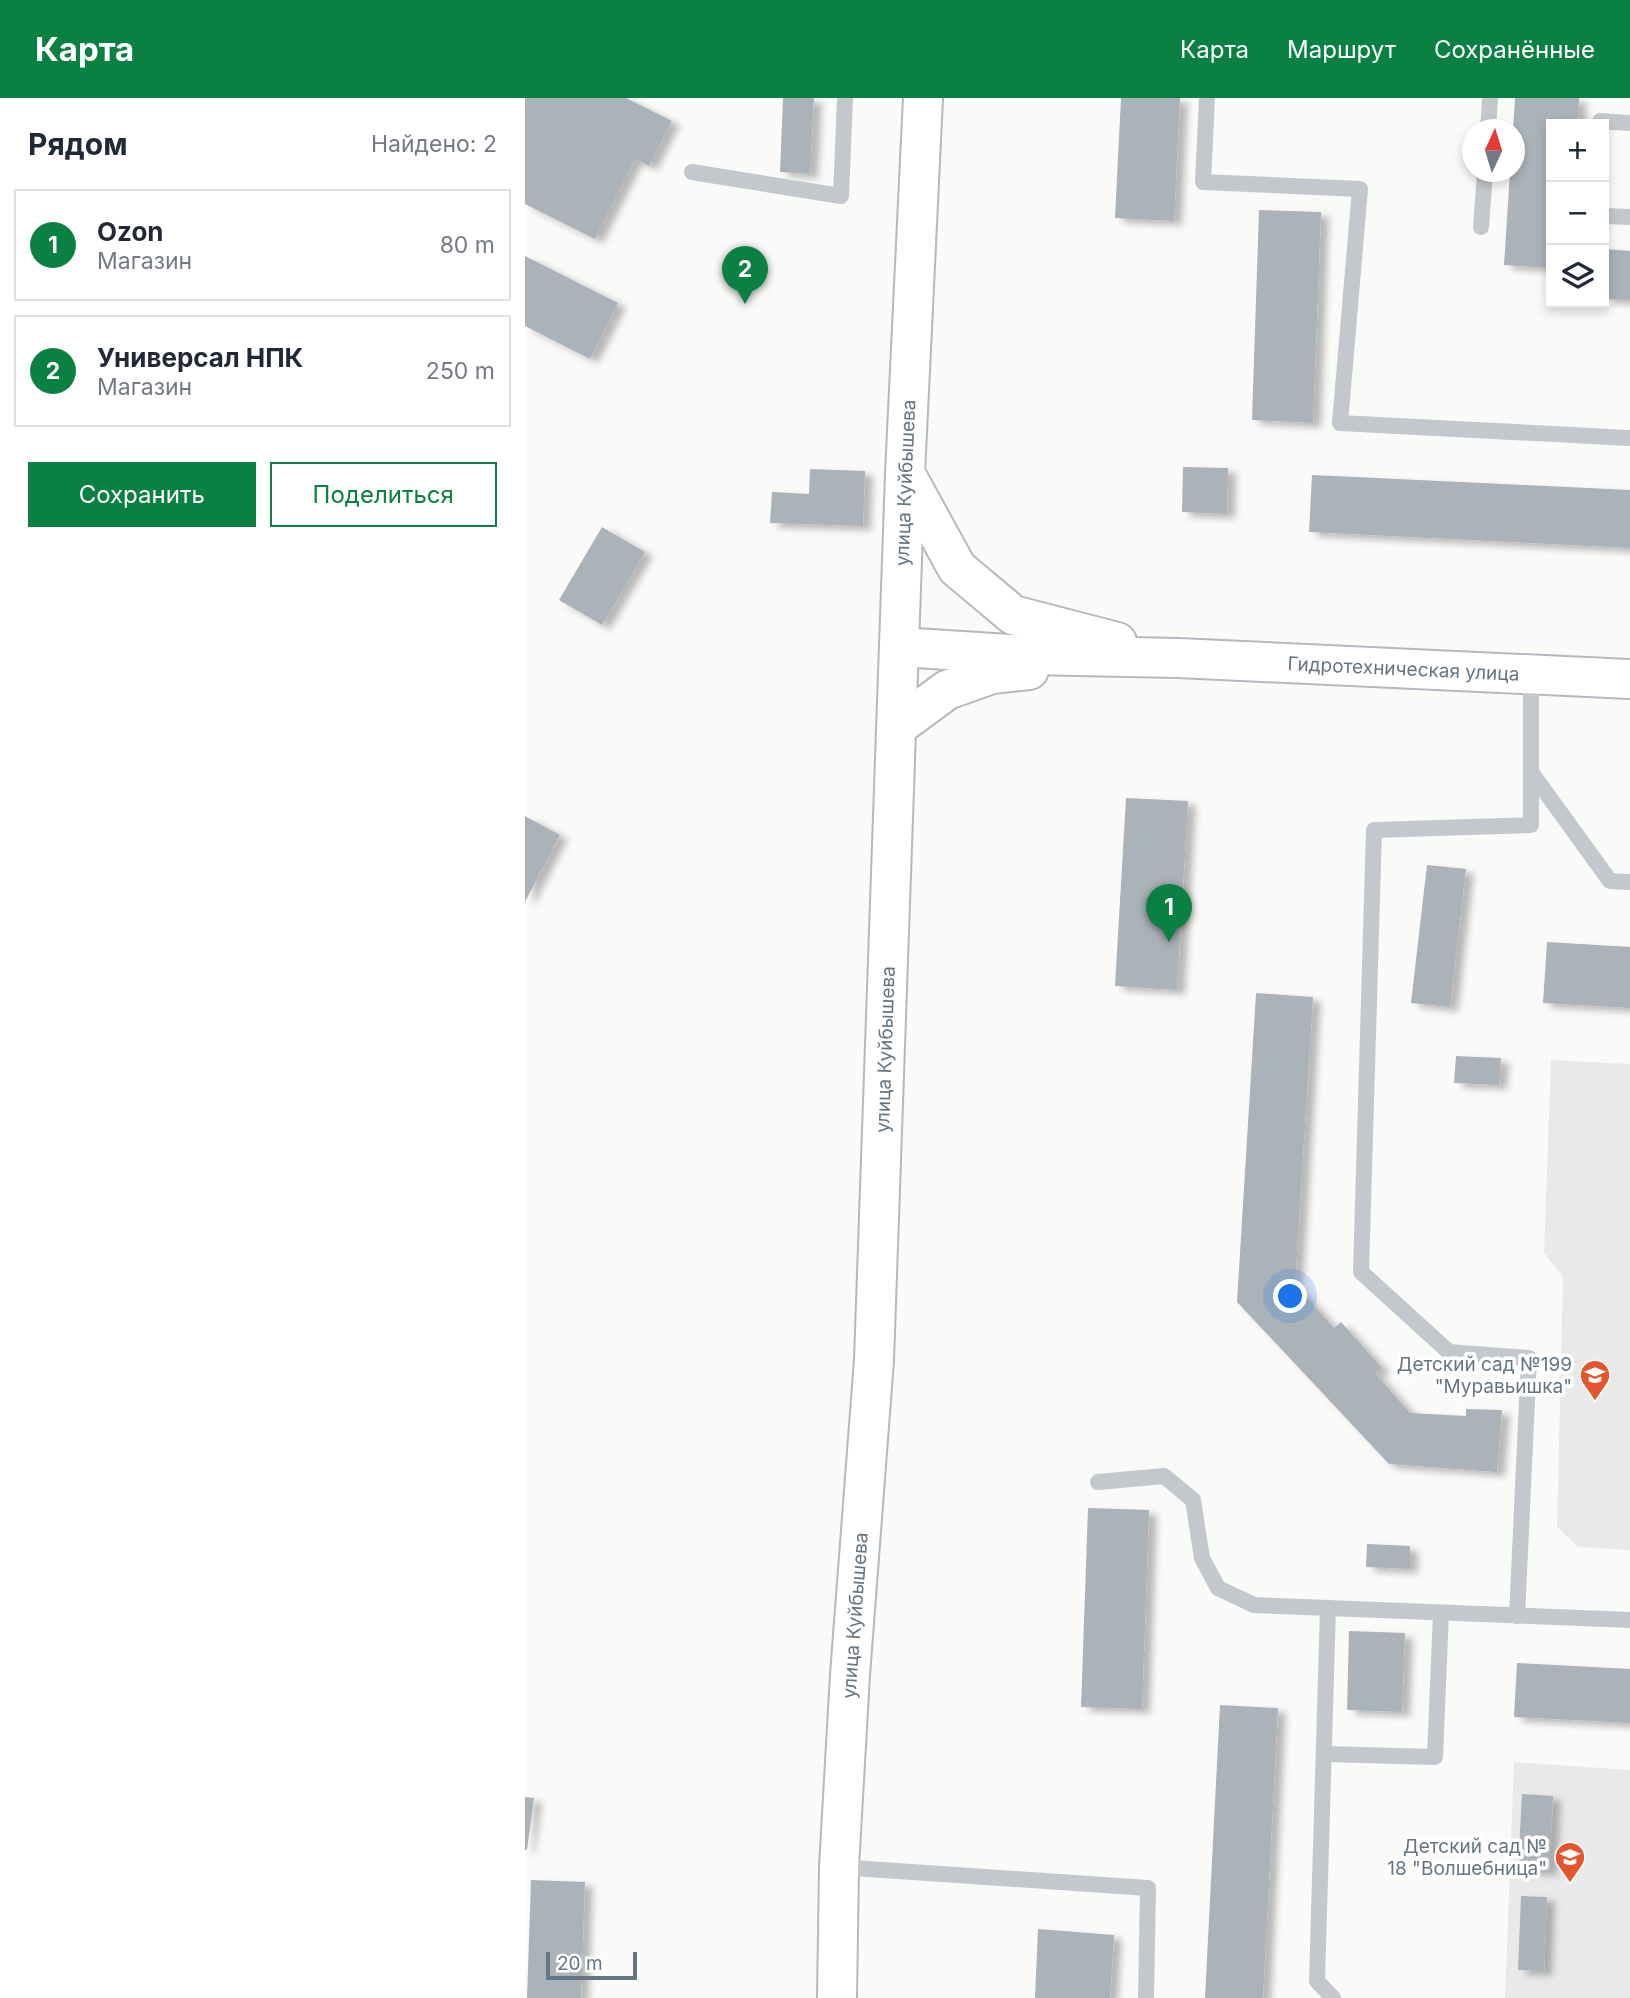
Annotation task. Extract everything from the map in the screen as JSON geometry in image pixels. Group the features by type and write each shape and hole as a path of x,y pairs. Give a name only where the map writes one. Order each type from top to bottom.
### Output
{"main road":[{"name":"улица Куйбышева","path":"837,1998 839,1867 849,1675 874,1360 905,474 923,98"},
{"path":"905,474 957,568 1013,615 1178,658"},
{"path":"901,636 1025,642 1178,658"},
{"path":"898,726 947,690 992,674 1178,658"},
{"name":"Гидротехническая улица","path":"1178,658 1630,679"}],"lane":[{"path":"692,172 841,196 845,98"},
{"path":"1207,98 1203,182 1360,189 1340,423 1630,438"},
{"path":"1489,119 1490,98"},
{"path":"1609,122 1630,123"},
{"path":"1481,227 1484,182"},
{"path":"1609,216 1630,217"},
{"path":"1517,1616 1529,1358 1449,1353 1361,1272 1374,830 1531,825 1531,674"},
{"path":"1531,772 1610,881 1630,882"},
{"path":"1098,1482 1164,1476 1193,1500 1202,1558 1218,1588 1254,1605 1630,1620"},
{"path":"1328,1608 1317,1980 1333,1998"},
{"path":"1324,1754 1435,1757 1441,1612"},
{"path":"839,1867 1148,1888 1146,1998"}],"shaded area":[{"name":"Детский сад №199 \"Муравьишка\"","path":"1551,1060 1630,1064 1630,1550 1578,1547 1557,1527 1563,1277 1544,1253"},
{"name":"Детский сад № 18 \"Волшебница\"","path":"1514,1762 1630,1770 1630,1998 1505,1998"}],"building":[{"path":"525,98 626,98 672,121 649,166 635,159 595,239 525,204"},
{"path":"783,98 814,98 810,174 780,172"},
{"path":"1121,98 1180,98 1174,221 1115,218"},
{"path":"1515,98 1579,98 1578,119 1546,119 1546,268 1504,265 1509,182 1525,182 1525,119 1514,119"},
{"path":"1259,210 1321,212 1313,423 1252,420"},
{"path":"1609,249 1630,251 1630,300 1609,299"},
{"path":"525,256 618,303 590,359 525,326"},
{"path":"1183,467 1228,468 1227,514 1182,512"},
{"path":"810,469 865,471 863,526 770,523 772,492 809,494"},
{"path":"1312,475 1630,490 1630,548 1309,532"},
{"path":"602,527 645,552 602,625 559,600"},
{"path":"1126,798 1188,801 1177,990 1115,986"},
{"path":"525,816 560,835 525,902"},
{"path":"1427,865 1466,869 1450,1007 1411,1003"},
{"path":"1547,942 1630,947 1630,1008 1543,1003"},
{"path":"1256,993 1313,997 1295,1284 1334,1328 1341,1322 1382,1368 1375,1373 1410,1413 1466,1416 1466,1409 1502,1410 1497,1472 1389,1464 1237,1302"},
{"path":"1456,1056 1501,1058 1499,1085 1454,1083"},
{"path":"1088,1508 1149,1510 1142,1709 1081,1707"},
{"path":"1367,1544 1410,1546 1410,1569 1366,1567"},
{"path":"1349,1631 1405,1633 1402,1712 1347,1710"},
{"path":"1517,1663 1630,1669 1630,1723 1514,1717"},
{"path":"1220,1705 1278,1708 1263,1998 1205,1998"},
{"path":"1522,1794 1553,1796 1549,1871 1518,1869"},
{"path":"525,1797 534,1798 527,1850 525,1850"},
{"path":"531,1880 585,1882 581,1998 527,1998"},
{"path":"1521,1896 1547,1897 1544,1971 1518,1970"},
{"path":"1038,1929 1114,1935 1110,1998 1035,1998"}],"place":[{"name":"Универсал НПК","path":"745,304"},
{"name":"Ozon","path":"1169,942"},
{"name":"Детский сад №199 \"Муравьишка\"","path":"1595,1402"},
{"name":"Детский сад № 18 \"Волшебница\"","path":"1570,1884"}]}
